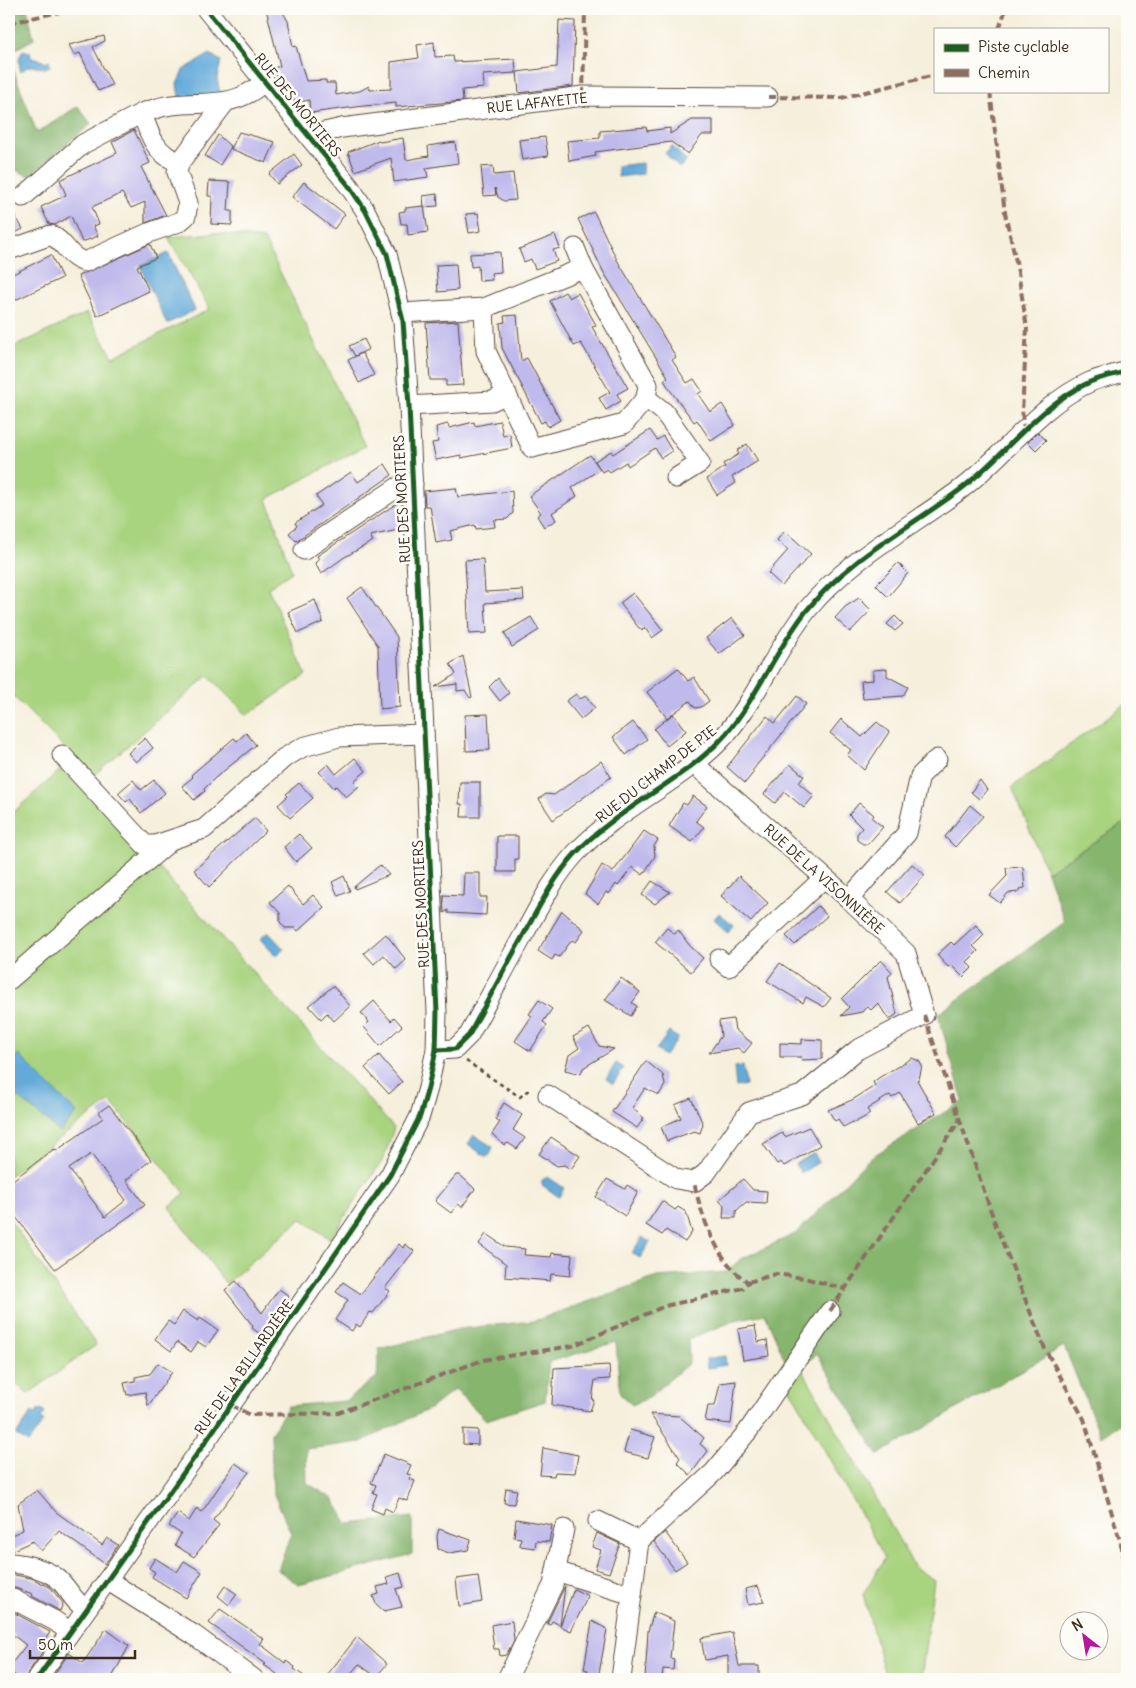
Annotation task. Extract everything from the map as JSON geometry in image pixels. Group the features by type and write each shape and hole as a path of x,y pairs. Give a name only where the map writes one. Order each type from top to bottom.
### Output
{"street":[{"name":"RUE DES MORTIERS","path":"206,9 349,186 379,236 394,275 402,313 410,406 437,1012 436,1050"},
{"path":"24,197 83,144 142,113 170,105 224,104 258,88 264,82"},
{"name":"RUE LAFAYETTE","path":"310,139 320,133 342,128 582,96 768,97"},
{"path":"9,250 51,234 58,238 74,259 85,262 146,234 179,222 186,216 188,203 177,172 180,162 224,104"},
{"path":"142,113 150,138 160,151 172,160 180,162"},
{"path":"484,308 486,351 532,448 624,424 646,398 648,385 583,268 575,248"},
{"path":"402,313 484,308 583,268"},
{"name":"RUE DU CHAMP DE PIE","path":"455,1049 469,1036 535,913 558,876 576,853 608,824 693,763 724,736 745,710 788,637 806,611 831,584 863,557 961,489 1056,404 1090,381 1127,372"},
{"path":"410,406 492,401 507,394"},
{"path":"646,398 664,412 700,463 676,478"},
{"path":"304,550 398,487 413,484"},
{"path":"62,756 145,845 155,845 204,829 284,758 303,747 338,736 424,734"},
{"path":"849,899 907,833 920,776 937,759"},
{"name":"RUE DE LA VISONNIÈRE","path":"548,1095 676,1179 694,1182 706,1174 749,1112 802,1095 857,1050 924,1015 906,953 849,899 693,763"},
{"path":"9,980 172,840"},
{"path":"719,960 728,967 824,878"},
{"path":"436,1050 455,1049"},
{"name":"RUE DE LA BILLARDIÈRE","path":"37,1679 390,1175 420,1116 436,1050"},
{"path":"621,1679 639,1541 720,1465 748,1431 830,1310"},
{"path":"598,1521 639,1541"},
{"path":"507,1679 541,1612 556,1571 564,1529"},
{"path":"9,1563 26,1564 56,1578 80,1606 86,1609"},
{"path":"556,1571 632,1595"},
{"path":"107,1580 194,1636 254,1679"},
{"path":"9,1597 55,1621 70,1632"}],"path":[{"path":"455,1049 464,1060 520,1097 527,1091 548,1095"}],"green space":[{"path":"27,9 34,39 9,53 9,13"},
{"path":"9,58 37,133 78,106 91,124 29,176 9,167"},
{"path":"216,233 264,239 365,446 267,499 292,572 268,588 306,675 247,715 208,676 93,776 9,692 9,349 87,313 113,357 210,309 168,237"},
{"path":"1127,703 1127,821 1047,872 1012,787"},
{"path":"66,765 394,1128 384,1158 330,1239 301,1219 226,1284 169,1207 185,1193 110,1101 9,1176 9,816"},
{"path":"1127,821 1127,1419 1101,1437 1064,1346 878,1455 817,1353 793,1378 765,1314 739,1319 688,1339 689,1363 648,1398 632,1405 620,1394 616,1342 549,1362 545,1401 486,1420 455,1389 431,1408 361,1442 306,1449 307,1483 333,1499 348,1524 412,1517 412,1554 299,1585 278,1570 291,1533 273,1492 271,1434 288,1406 345,1401 377,1377 379,1349 459,1329 534,1321 657,1277 726,1272 741,1259 797,1233 870,1158 963,1101 938,1014 1065,922 1047,872"},
{"path":"9,1218 96,1345 28,1394 9,1378"},
{"path":"802,1369 915,1568 934,1580 921,1679 886,1679 863,1594 885,1558 788,1385"}],"water":[{"path":"23,50 30,52 31,58 37,58 46,63 49,60 50,66 45,68 29,66 20,72 19,58"},
{"path":"210,54 221,61 217,78 221,98 179,97 177,84 183,70"},
{"path":"672,146 687,161 679,168 665,153"},
{"path":"642,163 643,174 618,177 617,166"},
{"path":"168,253 195,310 167,324 140,266"},
{"path":"719,913 734,925 728,932 714,919"},
{"path":"268,932 284,949 276,956 260,939"},
{"path":"669,1032 678,1038 665,1056 656,1050"},
{"path":"19,1055 77,1113 60,1132 9,1090 9,1058"},
{"path":"616,1063 624,1068 613,1084 606,1079"},
{"path":"743,1066 746,1085 736,1087 734,1067"},
{"path":"474,1135 493,1147 490,1155 486,1157 468,1144"},
{"path":"814,1153 819,1162 801,1173 795,1164"},
{"path":"548,1177 564,1188 559,1197 542,1185 542,1180"},
{"path":"642,1237 650,1242 640,1258 632,1253"},
{"path":"725,1356 726,1365 707,1368 706,1359"},
{"path":"39,1409 45,1413 41,1418 44,1421 28,1443 16,1435 32,1412 36,1414"}],"building":[{"path":"266,9 281,9 288,21 293,47 296,46 306,81 326,80 326,83 335,83 336,95 360,91 369,86 370,90 391,89 391,62 419,58 417,45 434,42 435,57 453,56 454,62 515,59 516,73 483,75 484,88 462,90 463,101 396,107 396,103 310,113 309,100 296,103 277,79 274,68 280,66"},
{"path":"559,20 575,21 573,86 519,93 517,72 557,67"},
{"path":"104,36 105,41 93,47 112,85 98,91 80,53 74,55 69,45"},
{"path":"692,120 713,120 713,135 702,135 688,154 671,142 595,152 596,156 569,161 567,141 600,138 600,131 646,127 647,131 670,128 670,134"},
{"path":"134,130 150,163 141,167 166,215 145,223 145,202 131,208 122,193 92,207 99,224 93,226 98,236 82,242 71,216 55,225 49,224 41,207 66,195 60,180 117,153 112,142"},
{"path":"239,132 275,142 266,163 231,149"},
{"path":"218,135 231,147 220,165 205,156"},
{"path":"545,137 548,156 522,160 519,140"},
{"path":"403,138 406,160 429,156 428,146 455,142 458,163 426,168 428,177 394,182 391,158 355,171 348,152 379,140 380,142"},
{"path":"294,154 302,165 277,184 269,174"},
{"path":"493,166 494,175 513,173 516,200 504,201 498,197 495,188 496,195 484,196 481,167"},
{"path":"209,181 230,182 228,211 232,211 232,225 211,224 212,196 208,196"},
{"path":"304,182 345,214 334,229 292,197"},
{"path":"437,194 438,206 424,207 423,196"},
{"path":"9,205 23,229 9,236"},
{"path":"424,206 428,232 408,235 407,224 401,224 399,212 405,211 405,208"},
{"path":"594,212 617,260 676,357 672,360 687,383 694,379 702,391 698,394 710,412 722,404 735,425 711,441 697,420 694,422 670,390 664,380 668,377 603,271 578,219"},
{"path":"478,213 481,231 469,233 466,214"},
{"path":"555,235 560,248 553,250 557,261 535,269 531,259 524,262 519,249"},
{"path":"150,244 156,258 137,266 149,291 97,316 78,276"},
{"path":"500,252 501,272 491,273 492,280 479,281 478,266 471,267 470,254"},
{"path":"51,255 62,278 9,303 9,276"},
{"path":"456,264 458,290 438,292 436,265"},
{"path":"565,292 569,298 578,293 596,325 592,327 628,388 617,394 621,401 606,410 599,398 610,392 581,343 574,346 550,301"},
{"path":"517,315 521,361 527,358 560,420 548,427 545,421 541,423 502,348 500,323 505,322 504,316"},
{"path":"458,321 463,385 446,386 446,380 430,380 426,323"},
{"path":"364,339 369,349 355,356 349,346"},
{"path":"362,353 374,375 359,383 348,360"},
{"path":"500,421 503,436 510,434 512,448 461,458 461,455 436,460 432,443 438,442 436,427 448,424 449,428 474,422 475,426"},
{"path":"650,430 657,440 663,436 672,451 661,458 655,448 628,466 626,462 610,472 607,469 602,472 595,461 611,451 613,454"},
{"path":"1038,432 1046,440 1036,450 1028,442"},
{"path":"747,444 758,461 732,477 736,483 717,495 707,479 725,467 723,464 739,454 737,451"},
{"path":"590,455 600,469 572,488 577,496 552,513 556,520 544,527 537,516 541,513 529,496"},
{"path":"385,464 392,475 296,541 289,533 297,526 295,523 322,505 316,496 351,472 358,482"},
{"path":"456,488 458,497 512,491 513,513 507,519 494,520 495,527 476,529 475,525 450,531 452,540 436,543 430,506 425,506 424,491"},
{"path":"402,500 403,529 370,536 373,541 343,558 321,574 315,563 319,559 317,556"},
{"path":"785,531 811,554 782,586 768,573 788,550 777,540"},
{"path":"483,559 485,592 523,590 524,600 485,603 487,633 469,634 465,560"},
{"path":"898,563 908,573 888,597 876,585"},
{"path":"362,587 397,637 400,707 380,709 378,646 347,598"},
{"path":"633,593 663,630 652,638 645,628 642,630 638,627 620,603"},
{"path":"859,598 871,610 850,632 835,618 845,607"},
{"path":"315,600 323,622 298,633 288,612"},
{"path":"895,616 903,624 895,631 887,624"},
{"path":"531,617 539,630 512,647 504,633"},
{"path":"732,618 745,635 719,654 706,638"},
{"path":"463,656 472,697 470,698 465,690 457,691 457,684 435,687 456,674 450,664"},
{"path":"678,668 688,681 694,677 709,701 701,707 695,708 690,701 667,718 647,692"},
{"path":"887,669 887,676 908,687 903,696 863,699 861,681 873,680 873,670"},
{"path":"498,678 509,693 500,701 489,687"},
{"path":"576,694 580,699 586,696 595,708 581,719 566,701"},
{"path":"797,696 806,704 752,771 754,772 745,783 727,767 767,716 775,723"},
{"path":"488,714 490,750 466,751 465,715"},
{"path":"673,714 686,731 667,746 654,729"},
{"path":"841,719 862,737 877,722 889,732 864,770 847,755 851,750 830,733"},
{"path":"633,722 647,739 626,755 613,737"},
{"path":"246,733 256,745 215,778 204,789 205,791 194,800 182,786 193,777 191,775 234,738 237,741"},
{"path":"145,738 153,748 136,762 128,753"},
{"path":"355,758 366,771 354,781 359,786 346,797 336,786 334,788 319,772 328,764 336,774"},
{"path":"601,761 611,777 553,820 539,799 546,794 554,795"},
{"path":"790,764 804,776 799,783 814,796 804,808 785,792 775,803 764,794"},
{"path":"133,780 141,790 154,780 165,793 141,813 130,799 126,802 118,793"},
{"path":"980,780 987,790 979,799 971,792"},
{"path":"460,782 480,782 480,817 461,817 462,804 459,804"},
{"path":"299,783 313,798 290,818 278,805 288,796 286,794"},
{"path":"693,796 707,806 696,821 704,827 692,842 669,826 683,803 687,805"},
{"path":"859,803 874,815 872,818 883,827 868,844 863,844 857,840 857,834 862,828 849,815"},
{"path":"970,805 983,816 955,847 945,837"},
{"path":"255,818 266,831 209,887 194,870"},
{"path":"644,831 658,840 654,846 655,856 643,875 632,867 618,886 616,884 609,894 606,892 598,904 585,894 602,865 613,872"},
{"path":"299,834 312,848 296,862 284,847"},
{"path":"497,836 518,836 518,859 515,859 515,872 497,872"},
{"path":"912,864 925,875 900,903 887,892"},
{"path":"380,865 389,875 355,889 354,887"},
{"path":"1023,867 1025,888 1019,889 1019,892 1008,893 1000,903 989,895 1007,876 1006,868"},
{"path":"464,873 480,873 480,897 487,897 486,915 448,913 448,910 444,913 443,895 463,896"},
{"path":"344,876 350,891 338,896 332,882"},
{"path":"739,876 768,903 751,922 721,896"},
{"path":"652,881 670,892 655,904 642,895"},
{"path":"288,886 303,904 313,895 324,907 298,931 295,928 285,928 280,922 280,913 270,902"},
{"path":"818,906 827,916 795,945 786,936"},
{"path":"562,911 584,930 576,942 572,940 559,957 555,955 552,960 538,951"},
{"path":"976,925 984,935 973,946 978,951 967,962 972,968 963,977 951,965 948,967 937,955 951,942 954,945"},
{"path":"667,928 675,934 678,930 690,946 703,958 691,972 655,942"},
{"path":"386,934 406,960 396,969 384,955 374,964 364,953"},
{"path":"881,960 892,972 888,977 897,1014 889,1020 878,1003 871,1010 867,1006 862,1012 841,1016 849,1007 842,999"},
{"path":"780,963 831,998 824,1007 806,997 803,1003 767,981"},
{"path":"621,978 640,992 632,1003 637,1006 631,1016 605,1000"},
{"path":"333,986 350,1006 334,1021 327,1013 321,1019 309,1006"},
{"path":"539,1000 552,1009 543,1022 547,1025 530,1051 515,1041 532,1016 529,1014"},
{"path":"374,1001 391,1021 394,1017 402,1026 380,1046 364,1027 369,1022 361,1013"},
{"path":"733,1019 735,1030 752,1043 744,1053 738,1048 709,1053 721,1036 719,1021"},
{"path":"589,1028 599,1046 614,1049 583,1068 581,1074 565,1070 569,1055 579,1048 573,1037"},
{"path":"802,1039 822,1040 822,1059 802,1060 801,1057 780,1057 780,1043 802,1044"},
{"path":"379,1055 402,1082 389,1094 365,1068"},
{"path":"912,1058 919,1061 922,1066 919,1079 917,1080 936,1113 918,1123 900,1093 892,1098 890,1095 867,1109 870,1114 856,1122 843,1127 838,1119 835,1121 828,1110 852,1100 875,1086 873,1082"},
{"path":"646,1061 663,1075 665,1085 659,1095 645,1088 632,1108 644,1118 637,1128 612,1112"},
{"path":"691,1098 703,1124 700,1133 694,1131 667,1141 661,1127 681,1118 675,1105"},
{"path":"504,1103 522,1115 513,1130 525,1138 517,1149 508,1143 504,1145 492,1134 500,1122 496,1119"},
{"path":"109,1105 151,1160 126,1180 145,1205 55,1269 9,1208 9,1183 54,1149 56,1151 103,1118 99,1112","holes":["91,1154 126,1200 105,1217 69,1169"]},
{"path":"809,1127 820,1145 784,1166 781,1162 777,1164 763,1144 782,1133 785,1137"},
{"path":"551,1137 580,1156 571,1169 564,1165 557,1166 539,1154"},
{"path":"456,1175 460,1175 475,1189 462,1207 458,1204 451,1213 435,1201"},
{"path":"607,1179 625,1189 627,1185 638,1192 625,1216 596,1197"},
{"path":"743,1179 753,1190 767,1191 766,1203 746,1202 736,1211 736,1218 723,1218 724,1206 719,1200"},
{"path":"662,1201 675,1210 678,1207 686,1212 692,1232 685,1242 666,1230 662,1235 646,1225"},
{"path":"486,1234 505,1247 525,1249 524,1255 551,1257 552,1253 572,1255 570,1276 551,1274 550,1281 505,1277 506,1264 479,1244"},
{"path":"399,1244 403,1248 405,1244 414,1251 385,1288 390,1291 373,1313 370,1312 360,1327 356,1324 352,1331 335,1320 348,1300 336,1292 343,1282 361,1294"},
{"path":"236,1281 262,1313 279,1289 289,1296 260,1334 252,1328 253,1326 225,1290"},
{"path":"183,1311 198,1321 200,1318 218,1330 206,1347 198,1342 191,1352 177,1342 171,1351 155,1339 168,1321 174,1325"},
{"path":"755,1326 758,1342 767,1340 769,1356 743,1360 738,1329"},
{"path":"158,1363 172,1372 148,1406 145,1392 127,1395 124,1383 135,1381 135,1377 150,1374"},
{"path":"609,1365 610,1379 595,1380 592,1400 594,1400 590,1411 552,1405 554,1368"},
{"path":"736,1381 731,1424 705,1421 708,1406 715,1406 720,1383"},
{"path":"650,1414 679,1416 704,1438 700,1444 708,1451 690,1475 677,1462 680,1458"},
{"path":"463,1429 478,1430 478,1445 463,1444"},
{"path":"630,1430 655,1437 648,1458 624,1452"},
{"path":"543,1448 578,1455 575,1473 555,1472 554,1476 540,1475"},
{"path":"384,1454 411,1465 407,1474 411,1475 409,1479 415,1481 407,1501 399,1498 393,1512 385,1508 383,1514 371,1509 377,1494 373,1493 376,1485 371,1483"},
{"path":"235,1463 249,1472 213,1520 219,1525 194,1557 175,1545 181,1534 169,1526 178,1513 189,1521 197,1508 202,1512"},
{"path":"506,1488 517,1490 514,1504 504,1503"},
{"path":"37,1490 56,1512 102,1545 107,1538 118,1545 105,1564 59,1531 41,1551 33,1541 9,1552 9,1536 23,1530 18,1504"},
{"path":"516,1519 552,1525 549,1542 536,1541 535,1548 520,1546 521,1538 514,1537"},
{"path":"439,1529 471,1540 468,1550 449,1553 438,1549 437,1536"},
{"path":"665,1532 687,1562 675,1570 654,1542"},
{"path":"597,1533 620,1544 609,1573 595,1569 601,1550 592,1547"},
{"path":"155,1558 177,1572 184,1561 202,1572 186,1598 152,1577 155,1572 149,1568"},
{"path":"400,1573 404,1587 396,1589 402,1607 384,1611 376,1604 373,1596 379,1594 377,1587 389,1584 387,1577"},
{"path":"9,1574 31,1578 50,1587 63,1603 60,1611 32,1596 33,1594 9,1586"},
{"path":"478,1576 482,1602 459,1606 456,1579"},
{"path":"225,1586 237,1594 229,1605 218,1596"},
{"path":"565,1586 560,1625 552,1621 550,1625 547,1623"},
{"path":"758,1586 764,1602 748,1605 745,1589"},
{"path":"574,1589 588,1596 571,1631 560,1626"},
{"path":"220,1609 264,1639 260,1644 285,1663 286,1661 295,1667 294,1669 308,1679 273,1679 277,1674 264,1665 266,1664 209,1623"},
{"path":"9,1610 50,1632 44,1642 45,1648 24,1679 19,1679 9,1670 9,1667 26,1645 9,1632"},
{"path":"654,1612 674,1621 670,1658 674,1659 673,1670 663,1669 662,1679 645,1679 648,1631"},
{"path":"512,1621 514,1640 506,1655 500,1656 499,1649 494,1649 491,1625"},
{"path":"592,1621 607,1629 598,1679 583,1679 588,1670 584,1669"},
{"path":"106,1629 129,1646 111,1679 51,1679 69,1653 83,1663"},
{"path":"732,1632 739,1666 759,1666 759,1679 728,1679 728,1656 705,1660 701,1638"},
{"path":"357,1637 387,1664 376,1677 359,1664 346,1679 324,1679"}],"marked path":[{"path":"9,23 73,9"},
{"path":"583,96 585,9"},
{"path":"999,28 1006,9"},
{"path":"768,97 841,98 934,75"},
{"path":"990,92 1005,213 1017,266 1027,328 1022,411 1024,431"},
{"path":"924,1015 996,1226 1045,1349 1084,1419 1121,1544 1127,1573"},
{"path":"830,1311 959,1121"},
{"path":"231,1405 250,1415 338,1413 483,1360 572,1346 665,1306 743,1288 748,1282 727,1263 719,1251 706,1223 694,1182"},
{"path":"748,1282 776,1274 804,1278 845,1289"}],"cycle path":[{"path":"37,1679 204,1444 390,1175 420,1116 436,1050 437,1012 409,406 403,321 387,254 365,210 349,186 206,9"},
{"path":"436,1050 455,1049 469,1035 541,903 567,863 592,837 692,766 726,734 748,704 796,625 824,591 860,559 961,489 1038,417 1055,404 1090,382 1127,371"}]}
